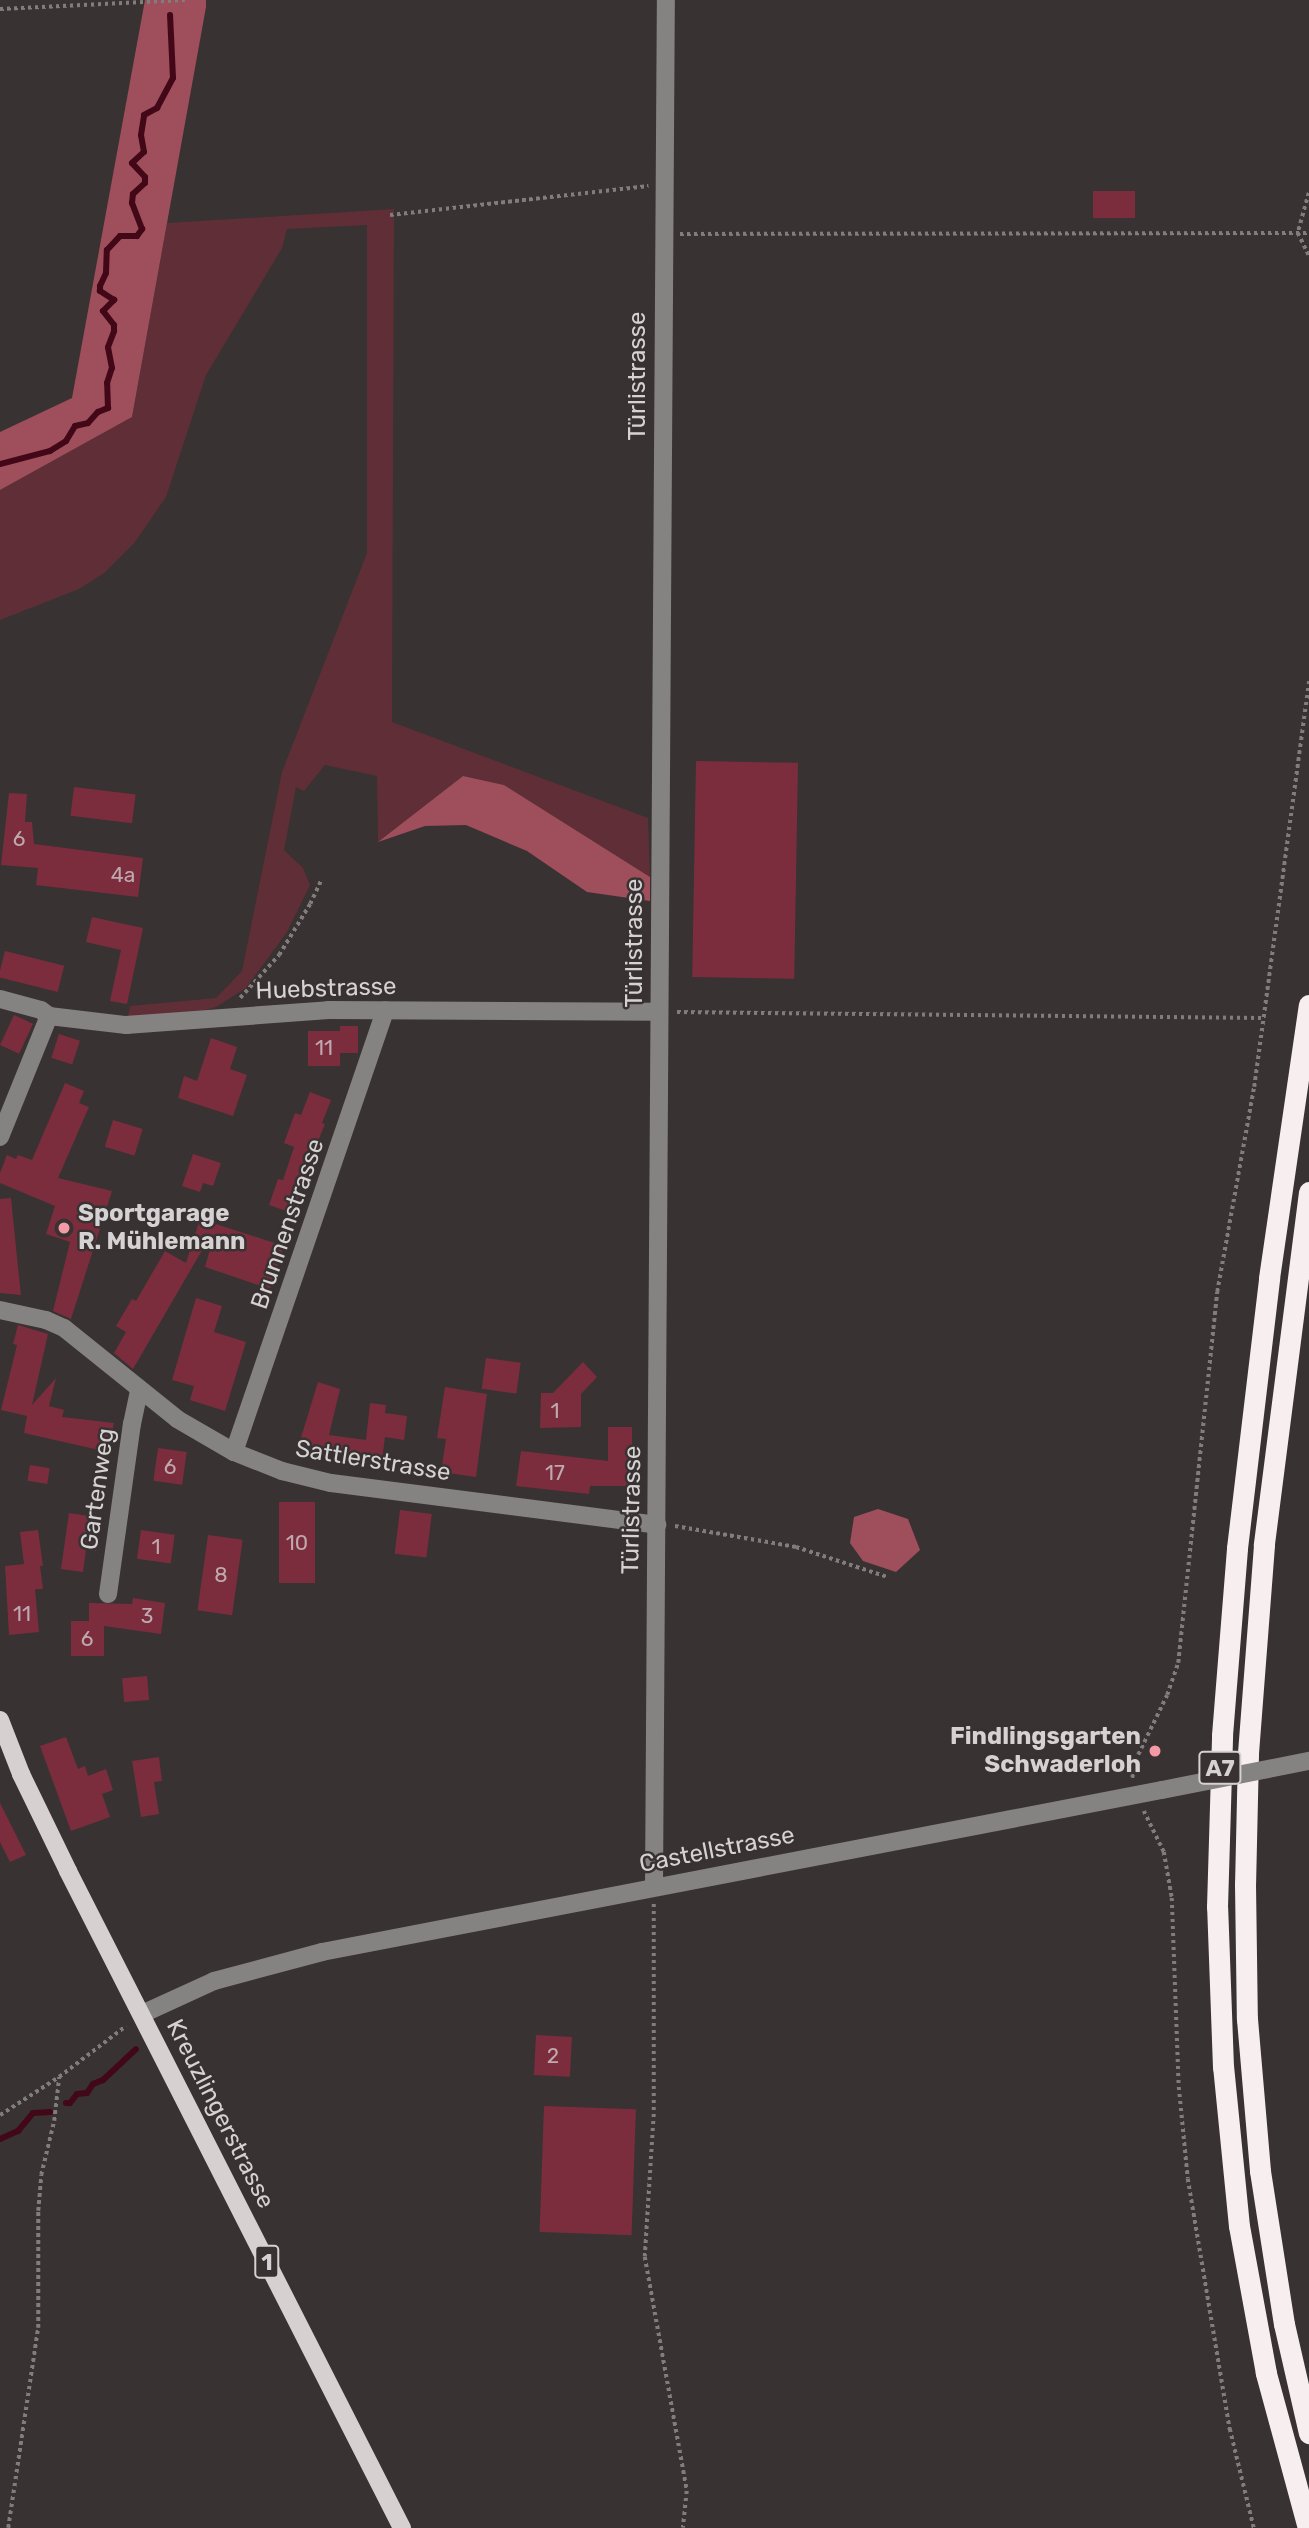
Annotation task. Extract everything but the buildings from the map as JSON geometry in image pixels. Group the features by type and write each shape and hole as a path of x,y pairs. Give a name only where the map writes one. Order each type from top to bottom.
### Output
{"highway":[{"name":"A7","path":"1308,2528 1266,2373 1239,2226 1219,2010 1217,1857 1226,1662 1245,1467 1309,1005"},
{"name":"A7","path":"1309,1192 1263,1558 1248,1754 1245,1884 1247,2019 1259,2171 1284,2324 1309,2434"}],"main road":[{"name":"Kreuzlingerstrasse","path":"0,1720 42,1818 402,2528"}],"street":[{"name":"Türlistrasse","path":"654,1887 666,0"},
{"name":"Huebstrasse","path":"0,999 41,1010 49,1016 126,1025 318,1010 659,1012"},
{"name":"Brunnenstrasse","path":"234,1452 385,1010"},
{"path":"0,1137 49,1016"},
{"name":"Sattlerstrasse","path":"0,1310 46,1320 64,1328 139,1392 177,1419 234,1452 282,1471 331,1483 657,1525"},
{"name":"Gartenweg","path":"108,1594 139,1392"},
{"name":"Castellstrasse","path":"142,2014 214,1981 263,1966 654,1887 1309,1761"}],"path":[{"path":"0,9 185,0"},
{"path":"390,215 664,184"},
{"path":"1309,193 1298,233 1309,256"},
{"path":"664,234 1309,233"},
{"path":"1254,2528 1225,2403 1188,2179 1180,2087 1172,1898 1164,1852 1135,1795 1131,1780 1135,1762 1167,1695 1178,1662 1217,1292 1254,1087 1309,678"},
{"path":"223,1019 231,1005 279,955 310,904 321,880"},
{"path":"659,1012 1263,1018"},
{"path":"657,1525 796,1547 887,1577"},
{"path":"654,1887 653,2114 645,2258 687,2491 683,2528"},
{"path":"0,2115 59,2077 142,2014"},
{"path":"8,2528 38,2328 41,2175 54,2121 59,2077"}],"shaded area":[{"path":"145,0 206,0 206,7 132,417 0,490 0,432 72,398"},
{"path":"394,209 392,722 648,818 650,877 504,785 463,776 378,842 377,776 325,765 304,791 296,787 284,850 303,868 310,885 287,932 246,988 216,1007 181,1017 128,1016 130,1006 216,998 242,971 282,772 367,553 367,225 287,229 282,248 206,375 166,497 135,542 104,573 79,589 0,620 0,490 132,417 167,223"},
{"path":"463,776 504,785 650,877 650,901 587,892 527,851 466,825 425,826 378,842"},
{"path":"878,1509 908,1519 920,1550 896,1572 863,1561 850,1543 854,1517"}],"waterway":[{"path":"0,464 50,451 66,441 75,426 88,423 98,412 108,408 107,383 112,368 108,347 114,325 103,311 114,300 100,291 100,286 106,273 107,250 120,236 137,236 142,229 132,203 133,194 145,183 145,177 132,163 144,152 141,135 144,115 157,108 173,78 170,15"},
{"path":"66,2103 70,2103 77,2094 87,2093 93,2084 103,2080 136,2049"},
{"path":"0,2139 18,2131 33,2113 50,2112"}],"place":[{"name":"Sportgarage R. Mühlemann","path":"64,1228"},
{"name":"Findlingsgarten Schwaderloh","path":"1155,1751"}]}
